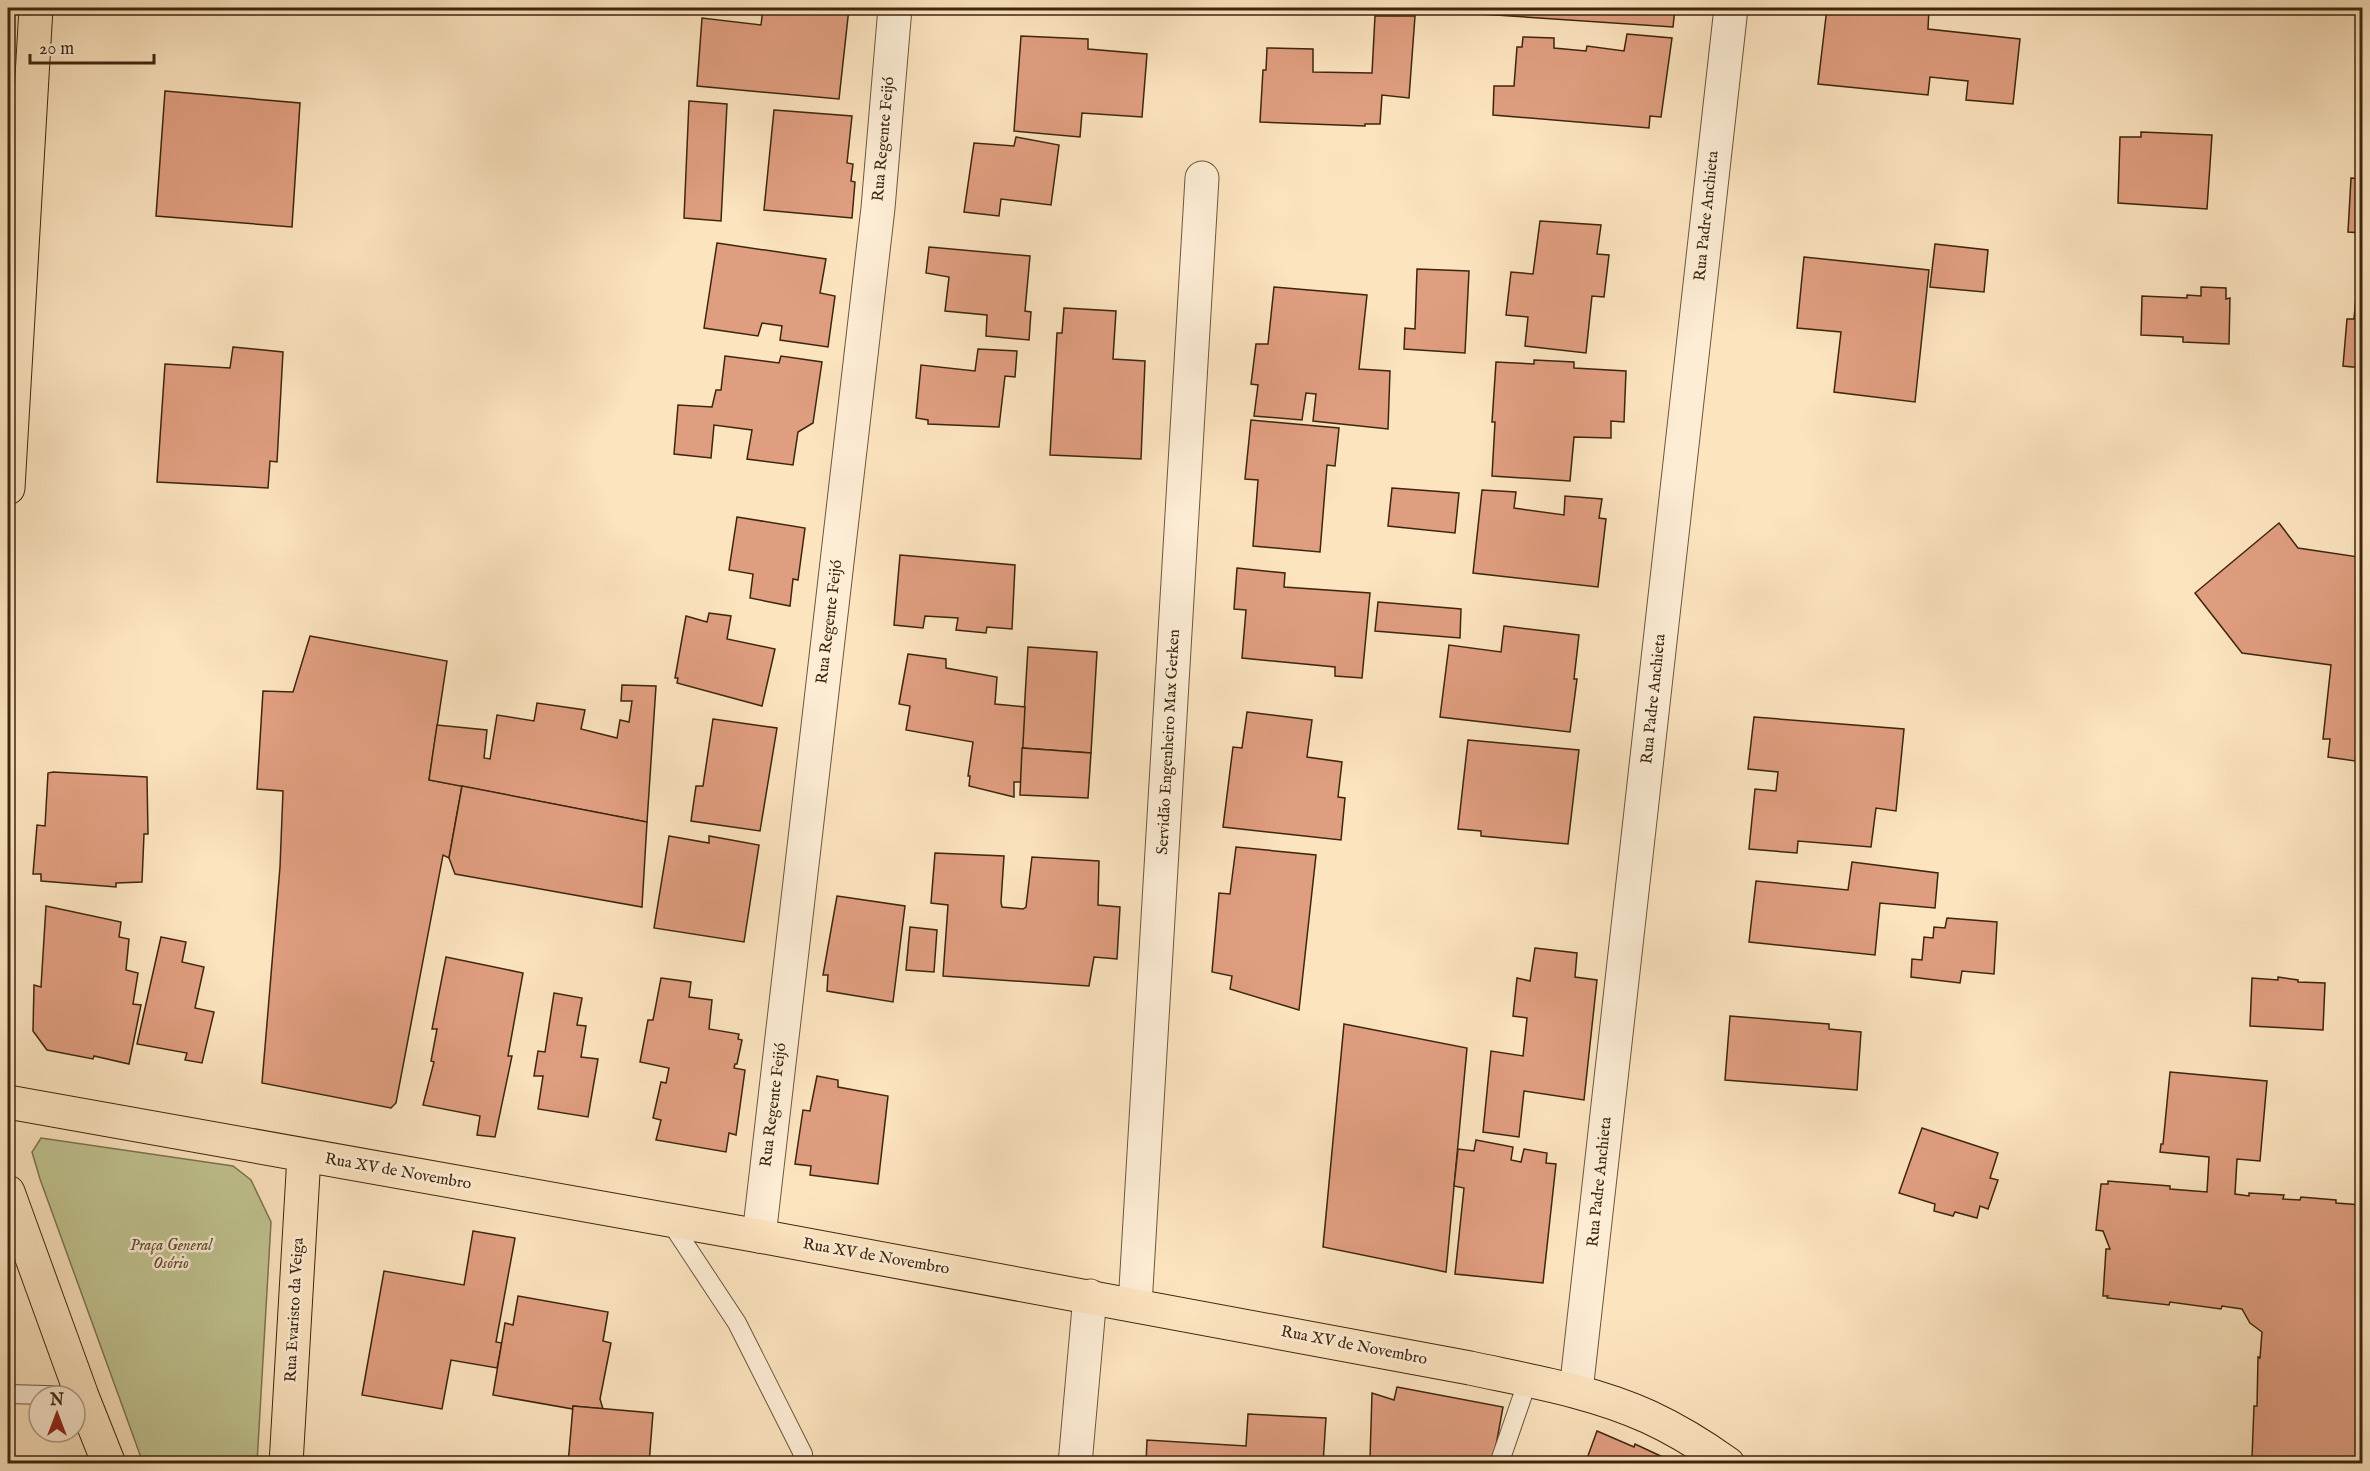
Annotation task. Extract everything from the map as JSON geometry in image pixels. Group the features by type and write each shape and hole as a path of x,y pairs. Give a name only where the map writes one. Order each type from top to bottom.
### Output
{"main road":[{"path":"8,488 36,8"},
{"name":"Rua XV de Novembro","path":"8,1102 1090,1296 1528,1380 1576,1391 1647,1416 1697,1442 1728,1464"},
{"name":"Rua Evaristo da Veiga","path":"286,1462 304,1156"},
{"path":"8,1192 78,1384"},
{"path":"87,1409 109,1464"}],"street":[{"name":"Rua Regente Feijó","path":"759,1236 878,208 895,8"},
{"name":"Rua Padre Anchieta","path":"1576,1391 1731,8"},
{"name":"Servidão Engenheiro Max Gerken","path":"1135,1305 1202,178"},
{"path":"1076,1464 1090,1296"}],"lane":[{"path":"669,1220 737,1323 803,1454 801,1464"},
{"path":"1499,1464 1528,1380"},
{"path":"8,1394 27,1395"}],"green space":[{"name":"Praça General Osório","path":"41,1138 233,1166 251,1180 271,1222 257,1463 143,1463 40,1179 32,1152"}],"building":[{"path":"763,8 849,8 839,99 697,86 702,18 761,25"},
{"path":"1415,8 1447,8 1446,12"},
{"path":"1451,8 1675,8 1673,27 1450,12"},
{"path":"1827,8 1929,8 1928,29 2020,39 2013,104 1966,100 1968,81 1930,77 1928,95 1818,84"},
{"path":"1375,16 1415,16 1409,98 1382,95 1380,124 1365,124 1365,126 1260,122 1263,70 1266,70 1267,48 1313,49 1313,72 1372,73"},
{"path":"1627,34 1672,38 1661,117 1650,116 1649,128 1493,115 1494,86 1514,86 1517,47 1522,47 1523,37 1554,38 1554,48 1586,51 1587,46 1624,51"},
{"path":"1021,36 1088,39 1088,49 1147,54 1142,117 1082,113 1080,137 1014,131"},
{"path":"165,91 300,103 292,227 156,216"},
{"path":"689,101 727,104 721,221 684,218"},
{"path":"774,110 852,116 847,163 853,164 851,181 855,182 852,218 764,210"},
{"path":"2141,132 2212,135 2207,209 2118,203 2120,137 2141,137"},
{"path":"1016,137 1059,145 1051,205 1001,199 999,216 964,212 974,143 1014,146"},
{"path":"2351,178 2362,179 2362,233 2348,232"},
{"path":"1540,221 1601,225 1597,254 1609,255 1604,297 1592,296 1586,353 1525,346 1528,317 1506,315 1511,272 1533,274"},
{"path":"717,243 826,259 820,293 835,296 828,347 780,340 782,326 762,323 758,336 704,328"},
{"path":"1935,244 1988,250 1984,292 1930,287"},
{"path":"929,247 1030,256 1025,311 1031,312 1029,340 986,336 987,315 945,311 949,277 926,273"},
{"path":"1804,257 1929,270 1915,402 1834,392 1841,332 1797,328"},
{"path":"2359,263 2362,263 2362,368 2343,366 2347,319 2354,319"},
{"path":"1417,269 1469,271 1465,353 1404,349 1405,328 1415,329"},
{"path":"1274,287 1367,295 1359,369 1390,371 1388,429 1313,421 1316,394 1306,393 1302,420 1254,416 1258,385 1251,384 1256,344 1268,344"},
{"path":"2201,287 2226,288 2226,299 2230,298 2229,344 2183,342 2183,337 2141,335 2142,296 2187,298 2187,295 2201,296"},
{"path":"1064,308 1116,311 1113,359 1145,361 1141,459 1050,455 1057,333 1062,333"},
{"path":"233,347 283,352 277,462 270,461 268,488 157,482 165,364 230,368"},
{"path":"978,349 1017,351 1015,377 1005,376 999,427 928,424 928,420 916,418 921,365 975,371"},
{"path":"725,356 779,363 781,356 822,362 813,423 798,432 793,465 747,459 752,430 714,425 711,458 674,454 678,405 712,407 716,390 721,390"},
{"path":"1534,360 1574,362 1574,368 1626,371 1624,422 1611,421 1611,438 1574,437 1570,481 1492,476 1495,422 1492,422 1496,362 1534,364"},
{"path":"1251,420 1339,428 1335,466 1327,465 1320,552 1253,546 1258,480 1245,479"},
{"path":"1392,488 1459,493 1455,533 1388,526"},
{"path":"1482,490 1516,492 1514,508 1564,515 1565,496 1602,499 1599,518 1606,519 1598,587 1473,573"},
{"path":"737,517 805,528 798,580 793,579 790,606 750,598 753,574 729,570"},
{"path":"2279,523 2298,548 2358,557 2359,545 2362,545 2362,762 2328,757 2330,739 2323,739 2331,665 2242,653 2195,593"},
{"path":"900,555 1015,565 1012,629 987,627 986,633 956,630 958,618 925,616 923,628 894,625"},
{"path":"1237,568 1285,573 1284,587 1370,593 1362,678 1335,676 1335,667 1242,658 1246,610 1234,609"},
{"path":"1378,602 1461,609 1460,638 1375,631"},
{"path":"709,613 731,616 727,639 775,649 762,706 677,683 678,678 675,678 686,616 707,622"},
{"path":"1504,626 1579,635 1574,679 1577,679 1570,732 1440,717 1449,645 1501,652"},
{"path":"310,636 447,661 429,780 462,786 449,858 443,855 396,1103 391,1108 262,1083 280,867 283,791 257,789 263,691 293,692"},
{"path":"1028,647 1097,652 1091,753 1022,748"},
{"path":"908,654 946,659 946,668 997,677 995,704 1025,707 1021,782 1014,782 1014,797 969,786 970,776 968,776 973,742 906,730 910,706 899,704"},
{"path":"622,685 656,686 647,822 429,780 437,725 487,730 484,758 490,759 497,715 534,721 537,703 585,710 581,729 617,738 620,720 629,722 632,701 621,701"},
{"path":"1247,712 1312,720 1307,757 1342,762 1338,797 1345,798 1341,840 1223,827 1233,747 1242,748"},
{"path":"1754,717 1904,729 1896,811 1876,808 1871,847 1798,841 1797,853 1749,849 1755,789 1776,791 1778,772 1748,769"},
{"path":"713,719 777,728 760,831 691,821 696,786 703,786"},
{"path":"1468,740 1579,750 1568,844 1481,836 1481,831 1458,829"},
{"path":"1022,748 1091,753 1088,798 1020,795"},
{"path":"48,773 147,777 148,834 144,834 142,882 116,883 116,887 41,881 41,874 33,874 37,825 45,826"},
{"path":"462,786 647,822 642,907 455,874 449,858"},
{"path":"669,836 709,843 709,836 759,845 744,942 654,928"},
{"path":"1236,847 1316,855 1299,1010 1230,989 1232,976 1212,972 1219,893 1230,894"},
{"path":"935,853 1004,856 1002,907 1023,909 1026,907 1032,857 1099,861 1098,905 1120,907 1117,959 1094,957 1089,986 943,976 948,905 931,903"},
{"path":"1852,862 1938,873 1935,908 1880,903 1875,955 1749,942 1756,881 1848,890"},
{"path":"837,896 905,906 893,1002 827,991 828,975 823,975"},
{"path":"46,906 121,922 119,937 129,939 126,970 138,973 133,1004 141,1005 129,1064 94,1056 93,1059 47,1050 33,1031 34,985 41,987"},
{"path":"1947,918 1997,922 1994,974 1962,971 1960,983 1911,977 1912,959 1922,960 1924,937 1933,938 1934,927 1945,928"},
{"path":"910,927 937,930 934,972 906,970"},
{"path":"161,937 186,942 182,962 204,967 195,1008 214,1012 202,1063 185,1060 187,1053 137,1044"},
{"path":"1535,948 1577,953 1575,977 1597,980 1584,1100 1524,1091 1519,1137 1483,1132 1491,1051 1523,1056 1527,1018 1513,1016 1517,978 1530,981"},
{"path":"446,957 523,973 508,1056 512,1056 495,1137 477,1135 480,1116 423,1105 434,1062 431,1061 437,1029 432,1029"},
{"path":"2278,977 2298,980 2298,982 2325,983 2323,1030 2250,1026 2252,978 2278,980"},
{"path":"661,978 691,982 689,997 712,1000 709,1029 739,1034 738,1039 742,1040 734,1068 745,1070 736,1135 729,1133 726,1152 656,1140 661,1120 653,1118 661,1082 666,1083 669,1068 640,1062 648,1020 653,1020"},
{"path":"554,993 582,998 577,1025 586,1026 581,1057 598,1059 588,1117 538,1109 543,1076 534,1076 538,1051 545,1052"},
{"path":"1730,1016 1829,1024 1829,1029 1861,1032 1857,1090 1725,1080"},
{"path":"1344,1024 1467,1048 1446,1272 1323,1247"},
{"path":"2170,1072 2267,1081 2260,1161 2237,1159 2235,1194 2284,1195 2283,1199 2300,1200 2301,1197 2362,1205 2362,1464 2250,1464 2262,1332 2250,1323 2242,1309 2222,1306 2221,1309 2170,1302 2169,1305 2103,1296 2106,1249 2110,1249 2103,1231 2096,1230 2101,1184 2108,1184 2108,1181 2170,1186 2170,1189 2207,1192 2209,1157 2160,1152 2161,1144 2163,1144"},
{"path":"817,1076 838,1080 838,1087 888,1096 878,1184 810,1175 811,1166 795,1164 803,1110 810,1111"},
{"path":"1922,1128 1998,1153 1990,1178 1998,1180 1988,1209 1980,1206 1977,1218 1955,1212 1953,1216 1934,1211 1935,1204 1899,1193"},
{"path":"1476,1140 1513,1147 1511,1160 1521,1162 1524,1149 1547,1153 1546,1163 1556,1164 1543,1283 1455,1274 1464,1188 1454,1186 1458,1149 1474,1151"},
{"path":"473,1231 515,1238 496,1342 502,1343 497,1368 451,1360 442,1409 362,1395 384,1271 464,1285"},
{"path":"518,1296 608,1312 603,1341 611,1343 600,1399 603,1409 573,1406 573,1409 493,1395 505,1323 513,1325"},
{"path":"1397,1387 1503,1407 1493,1462 1484,1460 1483,1464 1384,1464 1384,1462 1370,1459 1372,1393 1394,1400"},
{"path":"573,1406 653,1413 649,1464 568,1464"},
{"path":"1248,1414 1326,1418 1323,1464 1146,1464 1147,1440 1246,1446"},
{"path":"1597,1431 1634,1447 1635,1444 1667,1459 1665,1464 1585,1464"}]}
